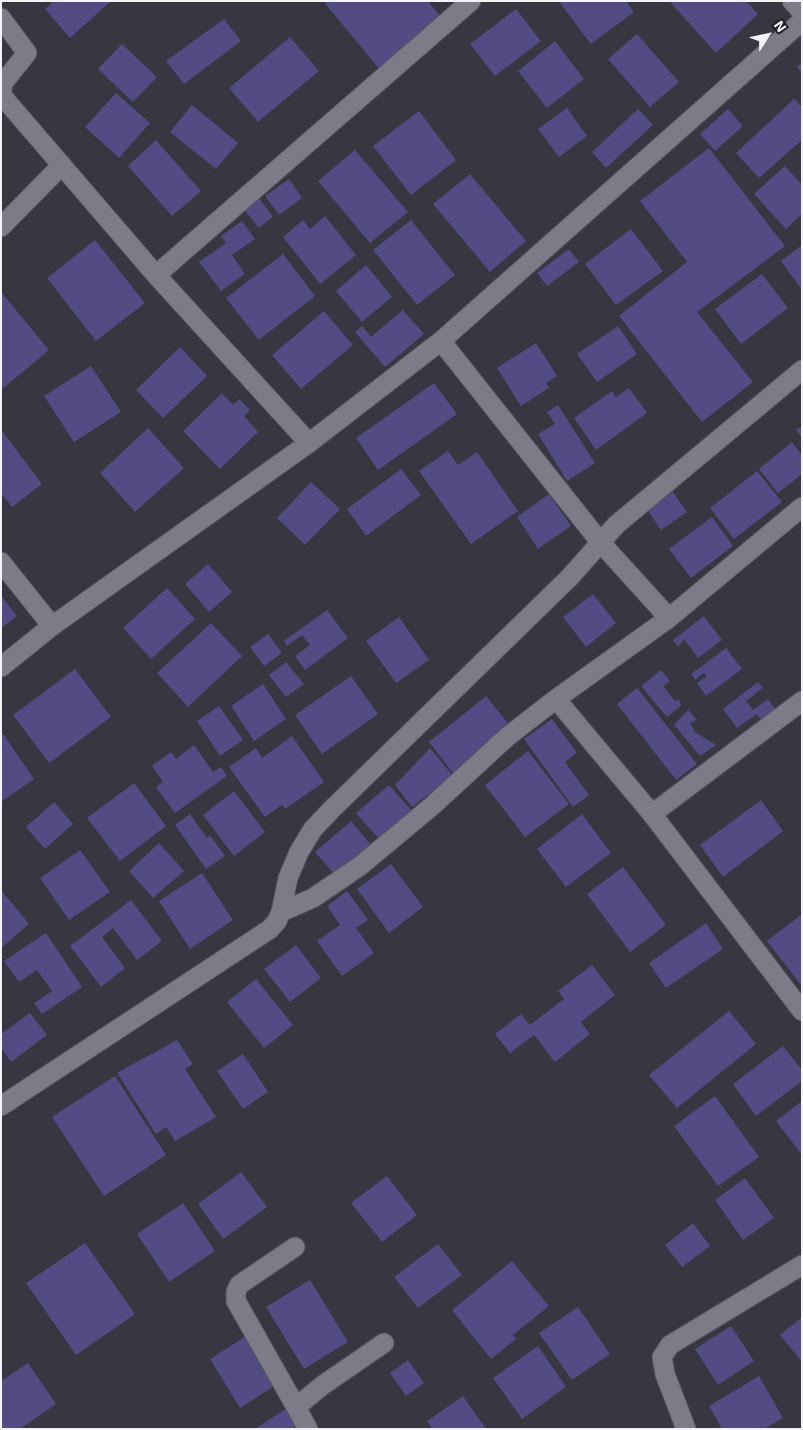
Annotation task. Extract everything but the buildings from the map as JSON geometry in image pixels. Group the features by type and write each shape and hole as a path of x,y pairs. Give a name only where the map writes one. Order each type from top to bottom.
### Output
{"street":[{"path":"156,275 471,1"},
{"path":"792,1 802,12"},
{"path":"1,18 27,54 3,83 2,90 4,96 156,275 309,443"},
{"path":"1,667 52,626 309,443 441,341 802,21"},
{"path":"1,227 62,165"},
{"path":"441,341 601,542 669,618"},
{"path":"1,1106 262,936 277,921 281,912 288,878 298,852 313,829 570,577 616,525 802,370"},
{"path":"281,912 313,898 360,866 432,806 507,737 556,699 669,618 802,507"},
{"path":"1,562 52,626"},
{"path":"556,699 652,814 801,1007"},
{"path":"652,814 802,701"},
{"path":"295,1247 239,1285 236,1292 236,1301 308,1429"},
{"path":"686,1429 662,1357 670,1345 802,1265"},
{"path":"296,1406 384,1343"}]}
